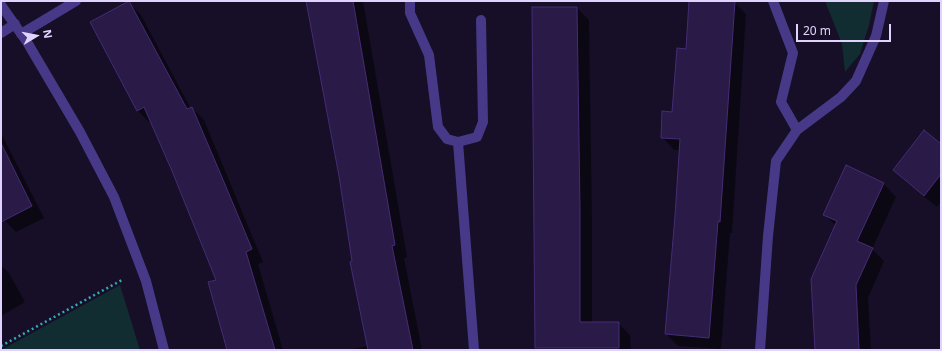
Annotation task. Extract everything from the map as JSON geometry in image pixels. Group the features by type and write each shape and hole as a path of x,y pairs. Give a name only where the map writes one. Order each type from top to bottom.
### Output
{"street":[{"path":"21,34 76,1"},
{"path":"410,1 410,13 429,55 438,127 448,139 458,142 476,137 483,122 481,20"},
{"path":"773,1 793,53 781,102 797,130"},
{"path":"760,350 768,236 776,161 797,130 841,98 856,81 876,36 884,1"},
{"path":"1,5 15,24 80,132 114,197 146,281 164,350"},
{"path":"1,34 15,24"},
{"path":"458,142 474,350"}],"path":[{"path":"1,346 142,270"}],"green space":[{"path":"825,1 874,1 869,25 860,54 845,72 842,44"},
{"path":"120,285 140,350 1,350"}],"building":[{"path":"129,1 187,109 192,107 252,249 246,252 275,350 227,350 208,282 216,280 172,171 144,107 137,111 90,22"},
{"path":"306,1 353,1 395,245 392,246 413,350 368,350 350,262 352,261 339,176"},
{"path":"689,1 735,1 720,222 718,221 709,338 665,334 680,139 661,138 662,111 672,112 677,48 686,49"},
{"path":"532,7 577,7 580,322 619,322 619,348 535,348"},
{"path":"924,130 941,144 941,174 924,196 893,170"},
{"path":"1,143 32,206 1,222"},
{"path":"846,165 884,183 857,241 873,248 856,285 859,350 815,350 811,279 837,221 823,215"}]}
